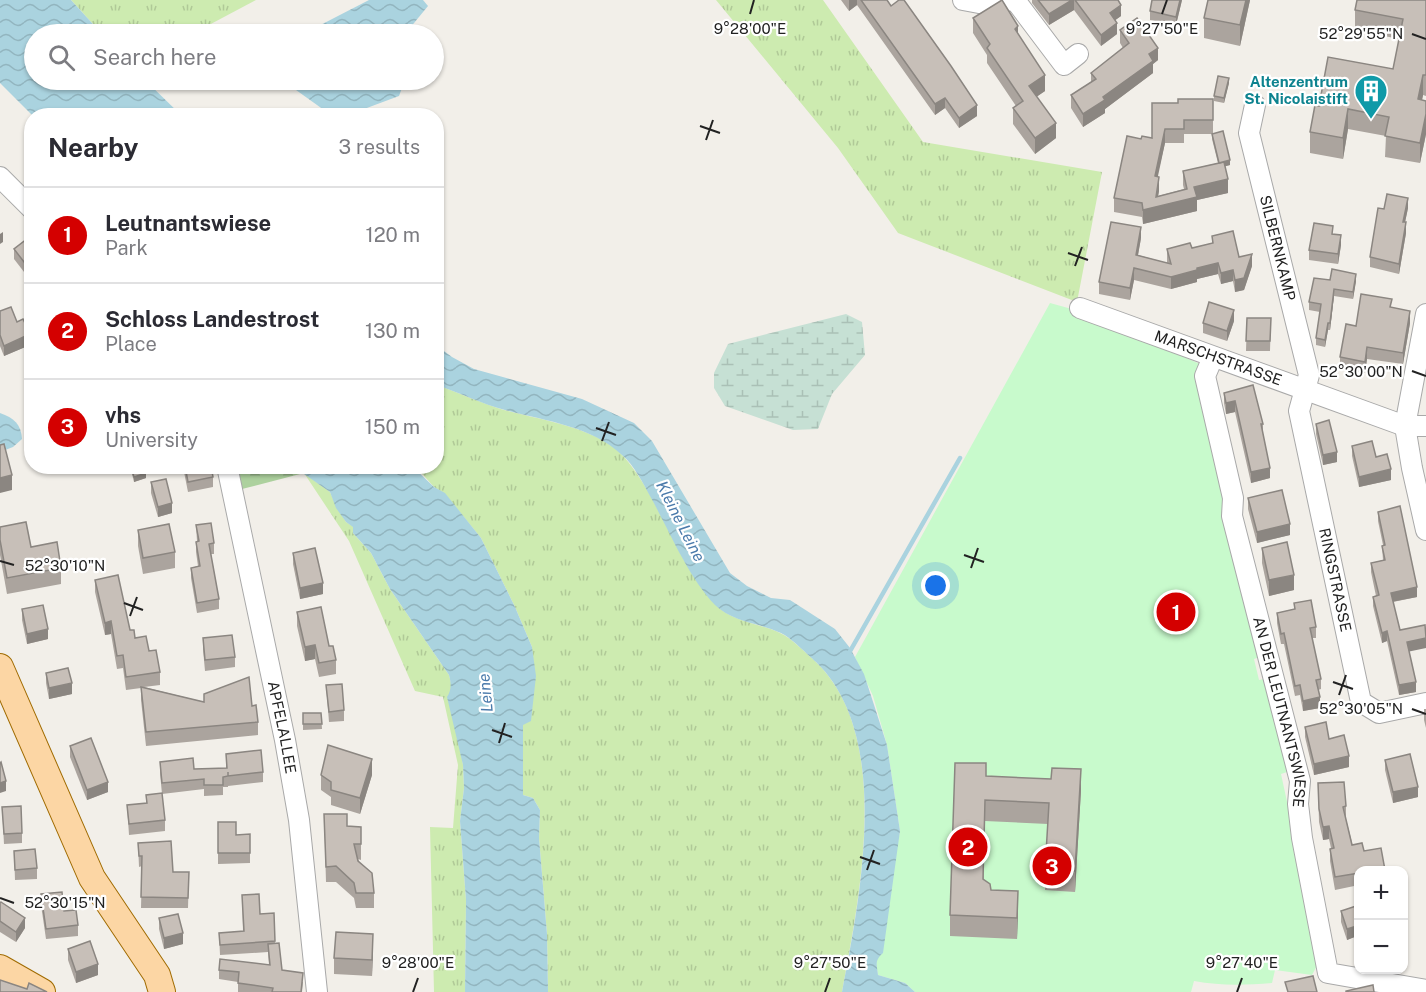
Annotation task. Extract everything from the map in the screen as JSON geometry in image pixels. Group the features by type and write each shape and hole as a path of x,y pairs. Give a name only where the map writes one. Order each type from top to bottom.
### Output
{"main road":[{"path":"0,667 92,878 157,975 162,992"},
{"path":"0,968 42,992"}],"street":[{"path":"963,0 979,3 1015,0 1064,65 1078,54"},
{"name":"SILBERNKAMP","path":"1255,105 1249,133 1309,375 1306,390"},
{"path":"0,177 24,201"},
{"name":"MARSCHSTRASSE","path":"1080,308 1405,426 1426,426"},
{"path":"1426,314 1405,426 1426,530"},
{"name":"AN DER LEUTNANTSWIESE","path":"1213,357 1205,376 1233,498 1232,516 1300,781 1298,804 1302,838 1328,973 1426,990"},
{"name":"RINGSTRASSE","path":"1306,390 1299,411 1361,702 1379,713 1426,703"},
{"name":"APFELALLEE","path":"229,474 285,740 297,808 317,992"}],"green space":[{"path":"71,0 256,0 211,24 93,24"},
{"path":"716,0 823,0 923,142 1102,172 1077,302 898,233 838,148"},
{"path":"1050,303 1079,311 1200,364 1260,657 1254,659 1259,680 1269,678 1290,771 1281,774 1321,958 1312,975 1275,970 1272,983 1233,985 1194,981 1191,992 915,992 905,983 878,975 876,962 900,831 887,745 873,696 855,657"},
{"path":"846,314 862,322 865,355 832,394 818,429 793,430 725,406 714,388 714,373 728,344"},
{"path":"444,388 504,410 586,432 614,448 638,475 690,570 715,604 729,615 784,635 815,661 840,693 855,731 863,774 862,866 842,992 548,992 547,934 539,838 540,810 533,798 523,795 523,725 532,647 481,538 445,494 434,487 422,474 444,474"},
{"path":"239,474 300,474 242,489"},
{"path":"305,474 330,492 346,522 354,527 353,533 371,553 390,589 449,675 463,765 464,788 460,821 466,900 465,992 434,992 430,827 453,828 458,765 443,697 415,691 349,541"}],"water":[{"path":"0,0 71,0 93,24 24,24 24,90 155,90 174,108 25,108 0,83"},
{"path":"369,0 423,0 428,6 413,24 322,24"},
{"path":"296,90 401,90 399,96 367,108 321,108"},
{"name":"Kleine Leine","path":"444,351 474,369 582,399 634,423 652,441 730,573 747,586 771,598 790,600 835,629 850,648 864,674 887,745 900,831 883,953 877,963 878,975 905,983 915,992 842,992 856,911 865,820 863,774 855,732 840,694 816,662 789,638 730,615 715,605 696,581 641,480 630,464 610,445 567,426 496,408 444,388"},
{"path":"0,413 16,422 22,439 13,447 0,452"},
{"name":"Leine","path":"304,474 420,474 434,487 445,493 481,538 515,607 532,647 536,676 531,721 523,725 523,795 533,798 540,810 539,838 547,934 548,992 465,992 466,900 460,821 464,788 463,765 447,697 451,686 449,675 390,589 371,553 353,533 353,527 346,522 336,508 330,492"}],"building":[{"path":"861,0 887,0 891,6 899,0 904,0 977,105 959,118 945,98 935,104"},
{"path":"1002,0 1018,26 1015,29 1045,75 1029,86 1056,123 1035,138 1013,108 1023,101 987,48 990,44 973,18"},
{"path":"1038,0 1072,0 1049,14"},
{"path":"1075,0 1118,0 1121,5 1110,13 1117,23 1101,35"},
{"path":"1152,0 1180,0 1176,17 1150,11"},
{"path":"1208,0 1246,0 1240,25 1204,18"},
{"path":"1357,0 1426,0 1426,75 1423,75 1418,99 1426,101 1426,114 1420,143 1385,136 1389,117 1348,109 1343,138 1310,132 1315,105 1319,106 1328,57 1393,69 1403,19 1355,10"},
{"path":"1137,18 1158,48 1149,54 1153,61 1103,97 1105,100 1083,114 1071,95 1096,79 1091,73 1129,43 1120,30"},
{"path":"1218,76 1229,78 1224,98 1214,96"},
{"path":"1178,99 1213,99 1213,120 1184,120 1184,129 1165,129 1155,176 1159,177 1156,197 1187,189 1183,171 1224,162 1228,179 1194,187 1197,197 1143,210 1142,203 1114,198 1127,136 1141,139 1142,136 1152,138 1152,103 1178,103"},
{"path":"1223,131 1230,160 1219,163 1212,134"},
{"path":"1387,194 1408,198 1399,264 1370,257 1378,208 1384,209"},
{"path":"1111,222 1141,227 1136,255 1171,264 1167,249 1190,243 1192,248 1213,243 1212,236 1233,231 1239,257 1252,254 1244,278 1235,280 1233,270 1221,273 1218,263 1171,277 1134,268 1130,288 1099,282"},
{"path":"1314,223 1333,226 1332,234 1341,235 1338,254 1309,250"},
{"path":"24,241 24,262 14,249"},
{"path":"1332,269 1356,274 1353,292 1334,289 1330,323 1328,323 1325,340 1316,338 1321,304 1309,302 1314,278 1330,280"},
{"path":"1361,294 1392,299 1390,307 1410,311 1403,353 1367,347 1365,362 1340,357 1346,324 1356,326"},
{"path":"1209,302 1234,310 1227,331 1203,323"},
{"path":"11,307 17,322 23,319 24,321 24,337 4,346 0,335 0,311"},
{"path":"1247,318 1271,318 1270,341 1246,341"},
{"path":"1253,385 1263,424 1261,424 1270,468 1251,472 1235,401 1226,403 1224,393"},
{"path":"1329,420 1337,452 1323,455 1316,424"},
{"path":"1372,441 1376,457 1387,454 1391,469 1359,477 1352,446"},
{"path":"4,444 12,475 0,478 0,445"},
{"path":"186,474 212,474 213,477 188,482"},
{"path":"166,479 172,503 158,507 151,482"},
{"path":"1282,490 1290,524 1257,532 1248,498"},
{"path":"1400,506 1417,587 1391,593 1400,630 1425,625 1426,638 1407,642 1416,682 1399,685 1387,631 1382,633 1373,597 1379,595 1371,563 1385,560 1382,546 1385,545 1378,512"},
{"path":"26,522 31,547 57,542 61,568 7,578 0,527"},
{"path":"211,523 214,543 209,544 219,599 197,603 191,568 200,566 196,525"},
{"path":"169,524 175,552 143,558 138,530"},
{"path":"1287,542 1294,575 1269,580 1262,548"},
{"path":"315,548 323,583 300,588 293,553"},
{"path":"118,575 130,630 134,630 135,638 146,636 149,651 156,650 160,672 126,677 123,655 117,656 111,621 105,623 95,580"},
{"path":"1311,600 1316,627 1310,628 1321,679 1316,680 1320,697 1303,701 1300,685 1295,686 1284,633 1281,634 1277,613 1295,609 1294,603"},
{"path":"43,605 48,629 27,634 22,609"},
{"path":"321,607 329,646 333,646 336,660 319,663 315,645 305,647 297,612"},
{"path":"232,635 235,657 205,660 203,638"},
{"path":"68,668 72,683 49,688 46,673"},
{"path":"249,677 252,706 256,705 258,722 146,732 141,687 204,702 204,694"},
{"path":"342,684 344,710 329,712 326,685"},
{"path":"303,713 321,713 322,724 303,724"},
{"path":"1326,722 1329,739 1344,735 1349,756 1314,764 1305,727"},
{"path":"91,738 108,782 87,790 70,746"},
{"path":"328,745 372,759 360,798 331,790 331,782 321,775"},
{"path":"261,750 263,772 223,777 223,785 204,785 204,779 162,783 160,762 193,758 194,769 227,768 226,754"},
{"path":"1410,754 1418,787 1393,792 1385,760"},
{"path":"0,763 6,781 0,783"},
{"path":"955,763 986,763 986,776 1051,779 1052,768 1081,769 1075,871 1045,870 1049,803 985,800 983,879 990,884 991,890 1018,891 1017,918 950,915"},
{"path":"1344,782 1346,806 1343,807 1352,845 1362,843 1364,851 1381,848 1384,866 1354,866 1354,874 1335,877 1330,849 1334,848 1329,826 1323,827 1319,809 1318,783"},
{"path":"162,793 165,820 129,824 127,805 147,803 146,795"},
{"path":"21,806 22,833 4,834 2,807"},
{"path":"324,814 347,814 347,826 361,827 361,844 354,844 358,861 372,873 374,893 356,893 354,883 336,866 326,867"},
{"path":"218,822 236,822 236,835 250,834 250,853 218,853"},
{"path":"171,841 173,872 189,872 188,898 141,897 142,856 139,856 138,843"},
{"path":"35,849 37,868 15,870 14,851"},
{"path":"62,892 64,911 76,910 78,925 46,929 41,894"},
{"path":"259,894 260,914 274,913 275,941 220,945 219,933 244,931 242,895"},
{"path":"1,902 25,918 16,932 0,921"},
{"path":"1354,907 1354,927 1347,929 1341,911"},
{"path":"178,914 183,933 164,938 159,918"},
{"path":"336,932 373,934 372,960 334,958"},
{"path":"90,941 98,964 76,972 68,949"},
{"path":"279,943 282,970 303,973 301,992 272,992 273,988 238,983 239,972 219,970 220,959 270,965 268,944"},
{"path":"1313,976 1317,992 1288,992 1285,982"},
{"path":"0,980 27,989 29,983 47,992 0,992"},
{"path":"1373,985 1374,992 1346,992 1346,991"}],"waterway":[{"path":"849,653 960,458"}],"place":[{"name":"Altenzentrum St. Nicolaistift","path":"1371,120"},
{"name":"Leutnantswiese","path":"1176,612"},
{"name":"Schloss Landestrost","path":"968,847"},
{"name":"vhs","path":"1052,866"}]}
